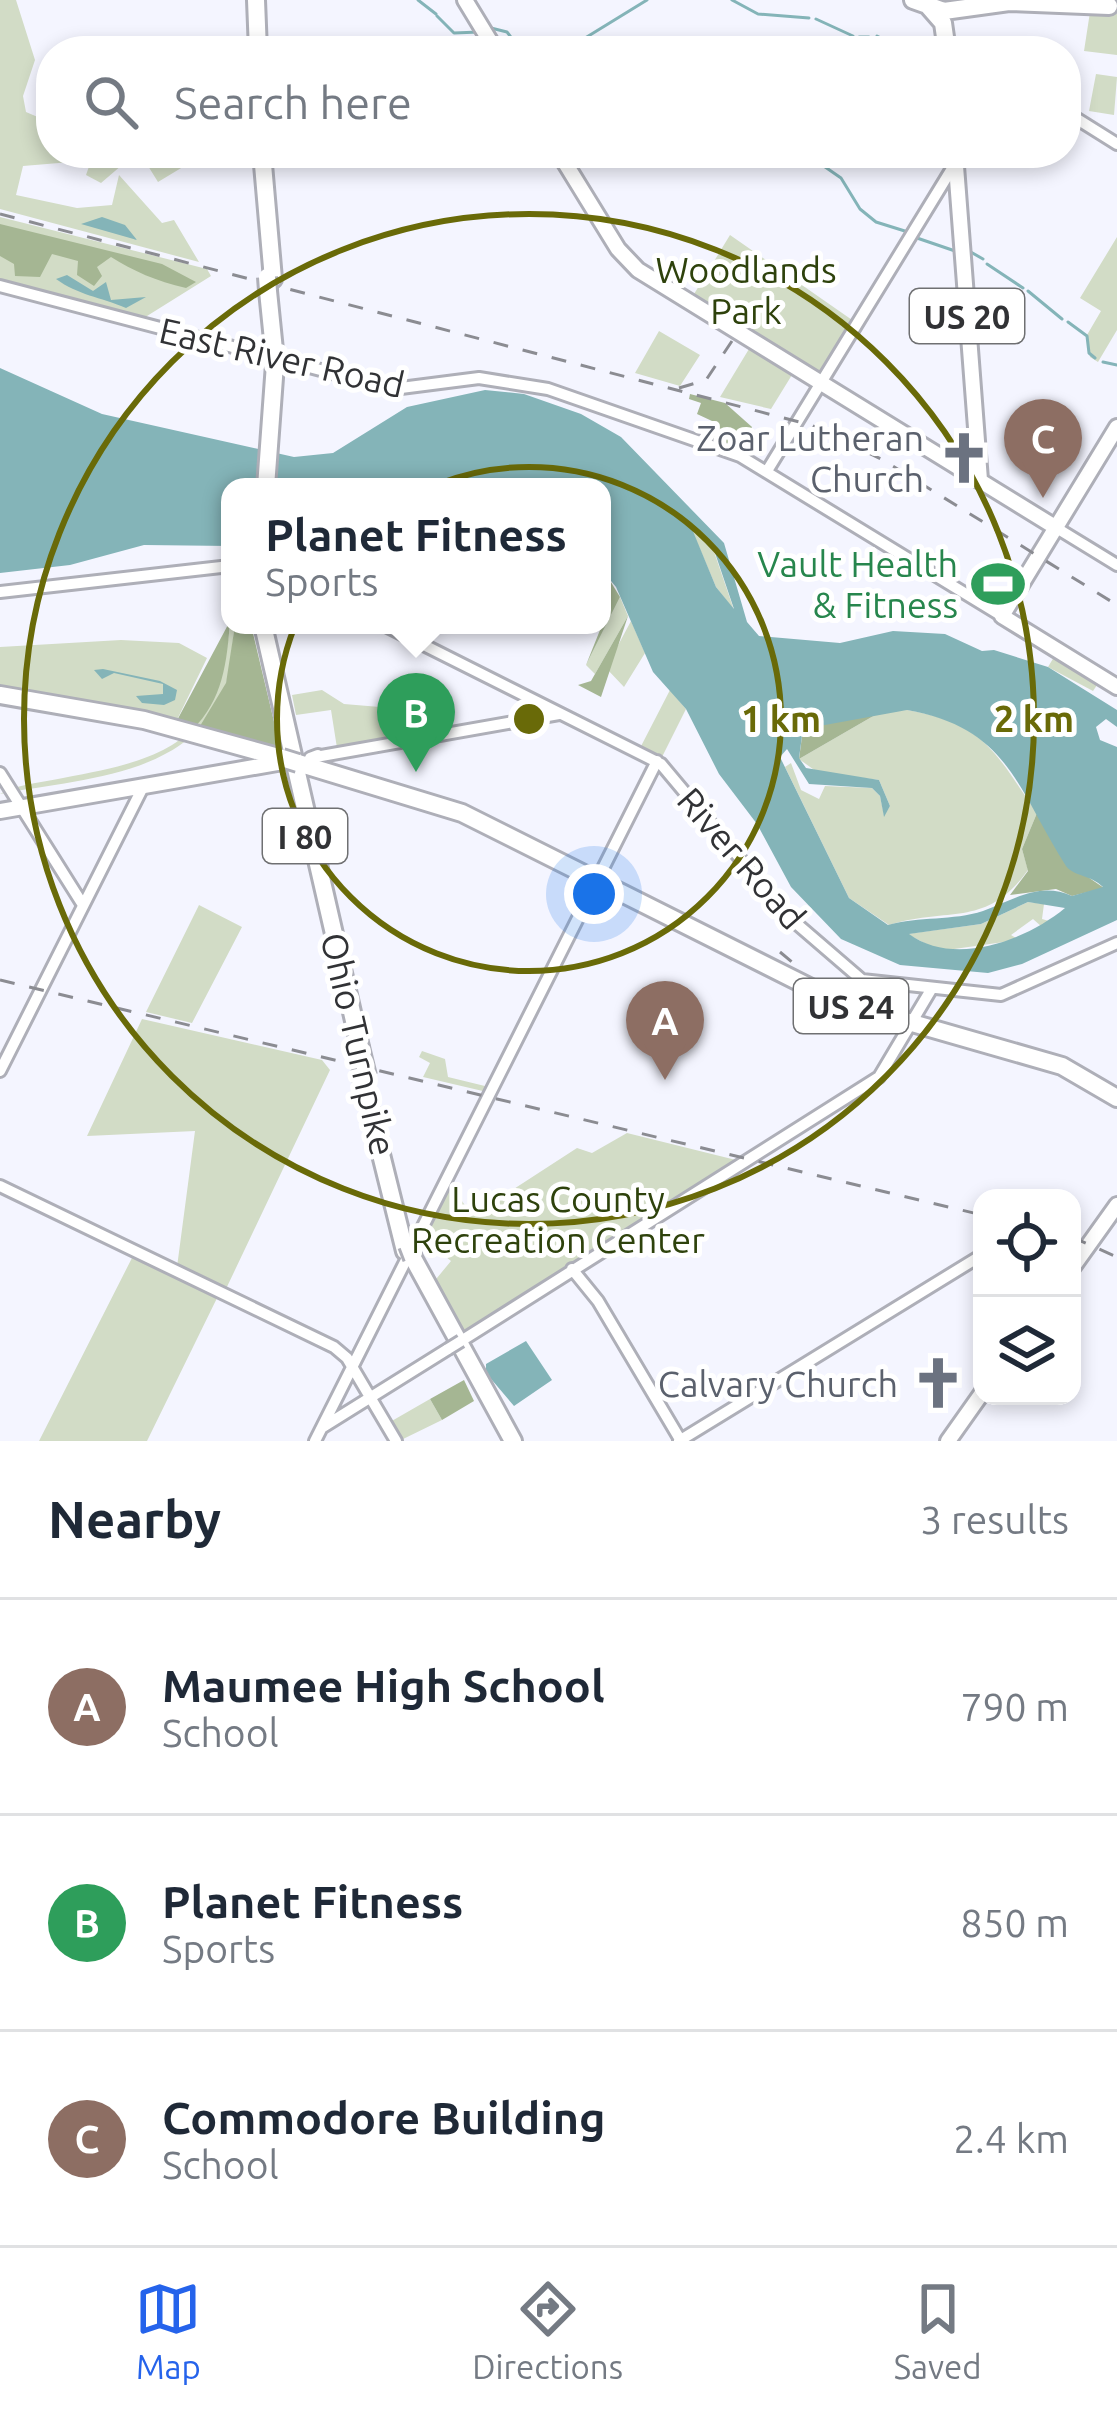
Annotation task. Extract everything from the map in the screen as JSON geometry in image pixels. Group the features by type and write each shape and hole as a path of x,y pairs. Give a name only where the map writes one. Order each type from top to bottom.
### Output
{"highway":[{"path":"253,0 254,36"},
{"path":"1042,0 1113,6"},
{"path":"946,36 938,5 1113,6"},
{"path":"260,168 278,358 269,478"},
{"name":"Ohio Turnpike","path":"262,634 410,1254 510,1441"},
{"path":"0,692 72,698 291,761"},
{"name":"US 24","path":"291,761 338,765 377,783 445,803 804,984 909,1022 1065,1064 1117,1096"},
{"name":"US 24","path":"291,761 462,813 598,879"},
{"path":"418,790 445,803"}],"main road":[{"path":"465,0 487,36"},
{"path":"938,5 947,36"},
{"path":"569,168 633,266 1055,527"},
{"name":"US 20","path":"958,168 975,477"},
{"path":"1117,428 1001,616 1117,687"},
{"name":"US 24","path":"0,811 291,761"},
{"path":"1081,1255 1117,1205"},
{"path":"948,1441 974,1405"}],"street":[{"path":"1081,121 1117,143"},
{"path":"767,471 952,168"},
{"name":"East River Road","path":"0,286 393,389 418,390 476,378 524,383 726,450 1001,616"},
{"path":"1055,527 1117,565"},
{"path":"0,592 221,567"},
{"name":"River Road","path":"402,634 657,761 790,918 866,982 1006,994 1114,943"},
{"path":"338,765 561,713"},
{"path":"315,1441 657,761"},
{"path":"0,773 83,905"},
{"path":"0,1071 139,789"},
{"path":"321,1428 879,1077 932,988"},
{"path":"0,1186 328,1343 352,1367 396,1441"},
{"path":"574,1268 680,1441 973,1261"}],"green space":[{"path":"0,0 16,0 35,60 23,96 26,112 36,116 36,165 23,166 16,195 77,208 112,205 119,175 162,223 174,220 199,262 0,209"},
{"path":"1090,12 1117,14 1117,55 1084,51"},
{"path":"1096,74 1117,77 1114,115 1089,111"},
{"path":"88,168 118,168 101,183 86,175"},
{"path":"149,168 181,168 158,182"},
{"path":"0,217 207,269 211,276 139,321 0,284"},
{"path":"0,224 162,264 196,282 186,288 175,285 111,257 97,267 102,276 94,286 77,275 78,261 52,254 40,277 15,276 14,264 0,256"},
{"name":"Woodlands Park","path":"730,235 855,322 821,378 691,299"},
{"path":"1117,237 1117,330 1098,362 1090,357 1087,335 1101,311 1080,298"},
{"path":"659,331 700,355 680,386 635,373"},
{"path":"752,344 795,370 771,409 720,397"},
{"path":"690,394 725,403 752,427 737,452 704,441 712,421 697,414 701,403 689,399"},
{"path":"688,521 711,543 734,610 716,587"},
{"path":"611,582 620,597 611,615"},
{"path":"620,597 628,616 595,674 586,665 602,634 611,634 611,615"},
{"path":"628,616 601,697 578,685 591,681"},
{"path":"631,621 645,653 624,687 606,668"},
{"path":"223,634 229,634 225,666 211,706 192,730 174,726"},
{"path":"228,634 234,634 221,698 181,745 124,770 0,794 159,752 200,720 223,665"},
{"path":"234,634 253,634 281,751 197,731 226,683"},
{"path":"121,640 179,643 207,658 174,726 111,705 0,687 0,647"},
{"path":"1057,652 1101,679 1093,691 1048,667"},
{"path":"322,690 344,704 404,709 402,739 337,748 331,710 296,715 292,695"},
{"path":"670,690 686,709 659,763 638,752"},
{"path":"907,710 971,732 998,757 1037,813 1022,849 1028,870 997,901 965,912 889,925 849,898 785,767 791,763 801,790 819,799 825,786 872,788 880,796 884,815 890,806 879,780 817,772 799,759 882,711"},
{"path":"882,711 799,759 803,729"},
{"path":"1037,813 1066,862 1104,888 1072,896 1056,889 1010,895 1028,871 1022,849"},
{"path":"1028,902 1044,904 1042,919 1049,921 1042,927 1033,919 1011,935 1016,938 1011,941 940,951 907,934 981,924"},
{"path":"199,905 242,927 192,1023 146,1012"},
{"path":"142,1019 322,1060 330,1070 225,1291 177,1267 195,1131 87,1136"},
{"path":"422,1051 445,1059 448,1077 489,1087 487,1092 423,1077 430,1063 419,1057"},
{"name":"Lucas County Recreation Center","path":"627,1133 740,1161 461,1337 432,1284 451,1261 422,1237 448,1180 472,1216 577,1148 592,1153"},
{"path":"134,1254 219,1294 147,1441 39,1441"},
{"path":"464,1380 474,1401 442,1420 430,1399"},
{"path":"430,1399 442,1420 399,1441 390,1422"}],"water":[{"path":"102,217 125,225 137,240 81,224"},
{"path":"67,275 93,291 106,282 111,300 146,297 126,308 56,279"},
{"path":"0,368 102,414 294,457 333,453 407,407 485,390 524,394 581,414 621,437 724,543 747,622 759,636 840,643 893,631 945,634 982,651 994,650 1048,667 1117,710 1117,727 1106,719 1096,727 1100,740 1117,747 1117,920 1022,964 988,973 900,965 841,939 791,887 757,824 719,774 686,709 653,672 611,581 611,478 221,478 221,546 144,545 70,565 0,573","holes":["690,524 713,547 734,609 716,587","907,710 968,731 989,747 1021,788 1066,866 1103,887 1072,896 1038,891 972,914 888,925 849,898 780,757 787,749 809,784 872,788 880,796 884,817 890,806 879,780 806,768 799,758 803,729","1028,902 1065,908 1030,931 989,946 947,948 909,934 981,924"]},
{"path":"103,669 160,681 177,690 175,700 164,705 142,703 136,696 163,694 163,684 114,673 102,679 94,670"},
{"path":"526,1341 552,1380 514,1406 486,1373 486,1364"}],"waterway":[{"path":"418,0 436,14"},
{"path":"588,36 647,0"},
{"path":"732,0 758,14 809,18"},
{"path":"437,16 454,33 479,32"},
{"path":"816,19 853,36"},
{"path":"487,27 510,36"},
{"path":"827,168 841,178 860,209 876,222 908,232"},
{"path":"917,238 958,252"},
{"path":"969,251 983,259"},
{"path":"987,264 1023,288"},
{"path":"1028,291 1062,319"},
{"path":"1068,322 1087,336 1089,353 1095,358"},
{"path":"1103,362 1117,365"}],"railway":[{"path":"0,214 811,425 883,460 1117,605"},
{"path":"679,388 706,380 734,338"},
{"path":"780,952 792,962"},
{"path":"0,980 973,1213"},
{"path":"1081,1241 1117,1257"}],"place":[{"name":"Zoar Lutheran Church","path":"964,458"},
{"name":"Commodore Building","path":"1043,498"},
{"name":"Vault Health & Fitness","path":"998,584"},
{"name":"Planet Fitness","path":"416,772"},
{"name":"Maumee High School","path":"665,1080"},
{"name":"Calvary Church","path":"938,1383"}]}
